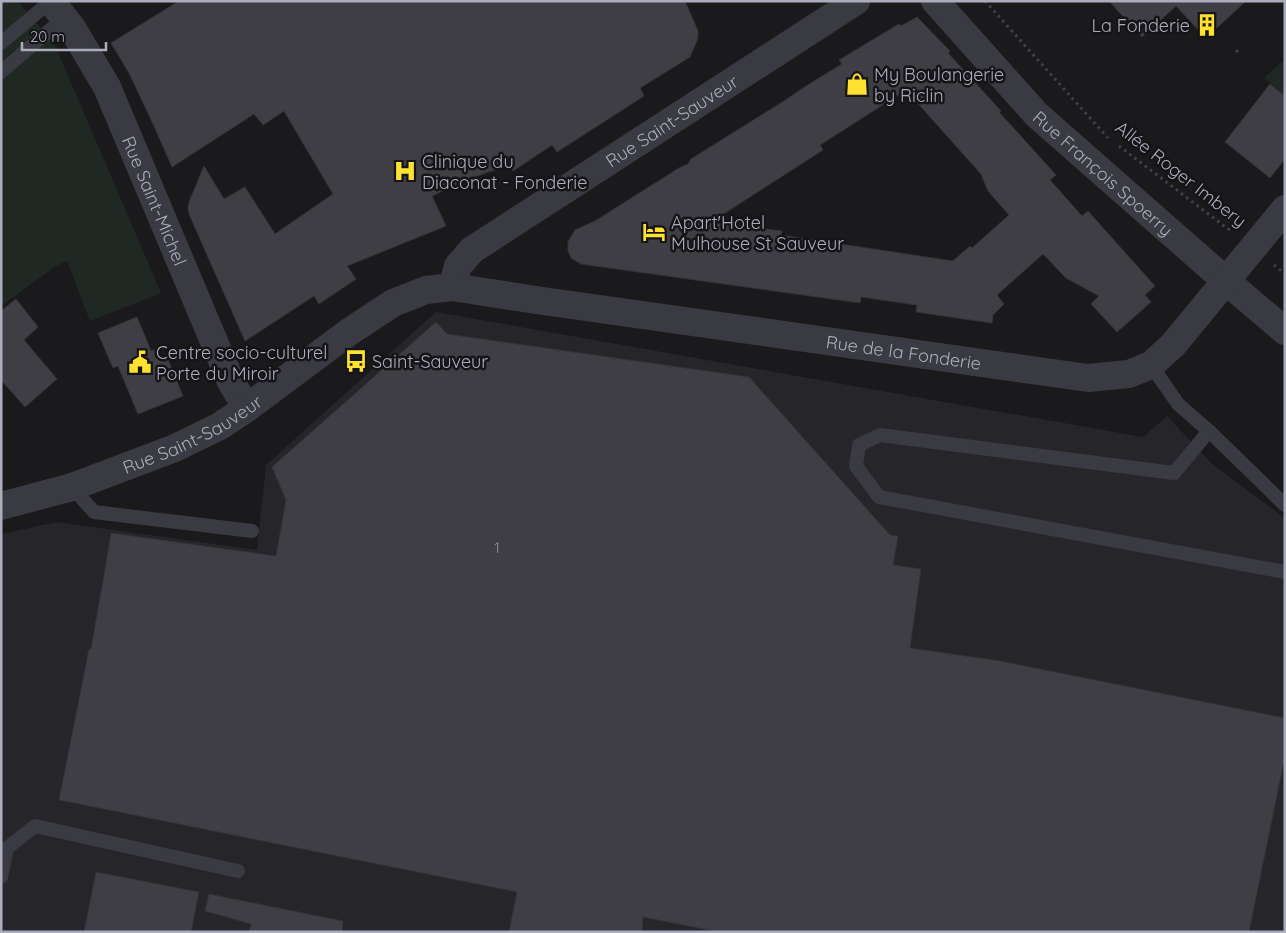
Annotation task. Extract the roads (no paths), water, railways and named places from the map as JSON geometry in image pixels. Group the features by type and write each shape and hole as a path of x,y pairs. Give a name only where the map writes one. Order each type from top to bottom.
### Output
{"street":[{"name":"Rue Saint-Sauveur","path":"1,506 72,487 175,448 220,426 349,332 393,303 426,290 452,287 458,266 472,250 856,1"},
{"name":"Rue François Spoerry","path":"935,1 1038,115 1226,282 1285,331"},
{"name":"Rue Saint-Michel","path":"55,7 72,28 107,87 231,382 247,408"},
{"name":"Rue de la Fonderie","path":"452,287 1088,378 1129,374 1151,365 1173,344 1285,209"}],"lane":[{"path":"1,44 55,7"},
{"path":"1,72 55,7"},
{"path":"1151,365 1178,404 1209,431 1285,505"},
{"path":"1209,431 1174,473 880,435 859,445 856,466 879,497 1285,572"},
{"path":"72,487 94,512 252,531"},
{"path":"1,877 7,848 35,826 238,871"}],"place":[{"name":"La Fonderie","path":"1207,25"},
{"name":"My Boulangerie by Riclin","path":"857,84"},
{"name":"Clinique du Diaconat - Fonderie","path":"405,171"},
{"name":"Apart'Hotel Mulhouse St Sauveur","path":"654,232"},
{"name":"Saint-Sauveur","path":"356,361"},
{"name":"Centre socio-culturel Porte du Miroir","path":"140,362"}]}
